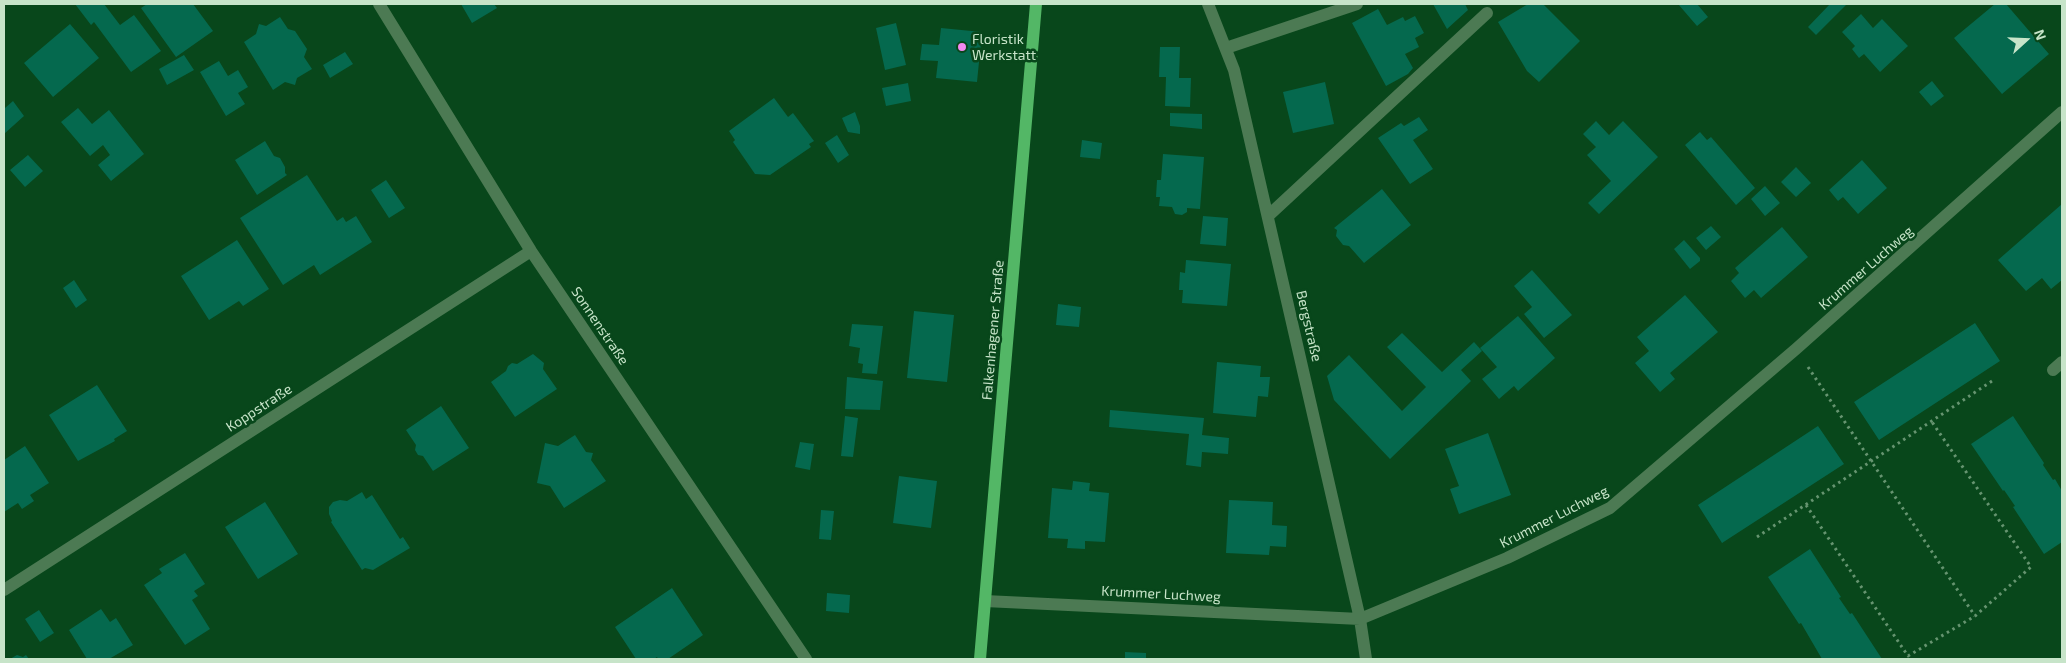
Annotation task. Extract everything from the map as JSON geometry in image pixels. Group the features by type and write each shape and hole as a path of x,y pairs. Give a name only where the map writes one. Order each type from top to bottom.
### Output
{"main road":[{"name":"Falkenhagener Straße","path":"980,659 1036,4"}],"street":[{"name":"Sonnenstraße","path":"379,4 531,251 806,659"},
{"name":"Bergstraße","path":"1208,4 1234,70 1360,619 1366,659"},
{"path":"1226,48 1357,4"},
{"path":"1268,216 1487,13"},
{"name":"Krummer Luchweg","path":"985,601 1360,619 1507,558 1610,508 1796,350 2062,112"},
{"name":"Koppstraße","path":"4,590 531,251"}],"path":[{"path":"1796,350 1975,616"},
{"path":"1757,537 1992,381"},
{"path":"1806,505 1908,656 1975,616 2031,567 1932,422"}],"building":[{"path":"75,4 104,4 120,25 134,15 161,51 131,72 94,22 91,25"},
{"path":"147,4 193,4 213,31 176,57 141,8"},
{"path":"461,4 494,4 497,8 472,23"},
{"path":"1433,4 1465,4 1468,10 1447,29"},
{"path":"1528,4 1543,4 1580,41 1539,82 1527,71 1498,22"},
{"path":"1678,4 1697,4 1708,17 1697,26"},
{"path":"1830,4 1847,4 1816,35 1808,27"},
{"path":"1995,4 2006,4 2049,54 2002,94 1954,38"},
{"path":"1378,9 1387,25 1403,17 1405,21 1415,16 1424,33 1415,38 1419,47 1405,54 1413,68 1408,74 1386,86 1352,23"},
{"path":"1861,14 1873,28 1882,19 1908,46 1880,72 1864,54 1859,58 1852,49 1855,46 1842,32"},
{"path":"280,17 288,29 295,31 307,49 304,57 312,69 297,78 295,85 285,82 273,90 244,42 256,34 259,24 266,26"},
{"path":"896,23 906,65 885,70 876,28"},
{"path":"70,24 99,58 53,97 24,63"},
{"path":"941,28 982,32 977,82 936,78 938,61 920,60 922,44 939,45"},
{"path":"1160,47 1180,47 1179,78 1191,78 1190,107 1165,106 1166,77 1159,77"},
{"path":"345,52 353,64 330,78 323,65"},
{"path":"184,55 194,70 167,85 159,69"},
{"path":"219,61 228,76 238,70 248,87 238,93 245,104 226,116 200,72"},
{"path":"1932,81 1944,96 1931,106 1919,92"},
{"path":"1325,82 1334,124 1293,133 1283,92"},
{"path":"908,83 911,101 886,106 882,88"},
{"path":"774,98 788,117 793,113 814,141 809,144 811,147 770,175 755,174 733,142 735,140 729,131"},
{"path":"13,101 24,116 4,134 4,107"},
{"path":"78,108 92,124 109,110 144,154 111,181 98,165 110,155 103,145 90,156 61,122"},
{"path":"855,112 860,126 860,134 848,132 842,118"},
{"path":"1170,113 1202,114 1202,129 1170,126"},
{"path":"1419,117 1428,130 1413,140 1433,169 1410,184 1378,138 1401,123 1404,126"},
{"path":"1596,121 1609,135 1623,121 1658,157 1599,214 1588,203 1611,181 1587,155 1596,147 1583,134"},
{"path":"1700,132 1707,140 1711,137 1755,188 1736,205 1685,145"},
{"path":"837,135 849,155 838,163 825,143"},
{"path":"1082,140 1102,143 1100,159 1080,157"},
{"path":"265,141 274,156 280,158 287,175 257,195 235,160"},
{"path":"1163,154 1204,157 1200,209 1187,208 1187,212 1182,215 1175,214 1172,207 1159,206 1160,197 1156,197 1157,180 1161,180"},
{"path":"28,155 43,171 25,187 10,170"},
{"path":"1862,160 1887,188 1858,214 1843,197 1838,201 1829,190"},
{"path":"1796,167 1811,183 1796,197 1781,182"},
{"path":"307,175 337,221 343,217 346,222 356,216 372,242 320,275 314,265 283,285 240,218"},
{"path":"386,180 405,208 389,218 371,190"},
{"path":"1765,186 1780,203 1765,216 1751,199"},
{"path":"1382,189 1411,225 1364,263 1349,246 1343,245 1336,236 1337,230 1334,228"},
{"path":"2062,204 2062,280 2051,289 2042,278 2026,291 1998,260"},
{"path":"1203,216 1228,218 1226,246 1200,244"},
{"path":"1711,226 1721,237 1706,250 1696,238"},
{"path":"1782,227 1808,257 1761,298 1754,290 1745,298 1731,281 1739,273 1735,268"},
{"path":"237,240 269,289 243,306 239,301 209,320 181,276"},
{"path":"1684,240 1700,258 1700,261 1690,269 1674,249"},
{"path":"1186,260 1231,264 1227,306 1182,303 1183,290 1179,290 1180,272 1185,273"},
{"path":"1532,270 1572,315 1544,338 1524,314 1532,307 1514,286"},
{"path":"74,280 87,300 76,308 63,288"},
{"path":"1685,295 1718,332 1670,373 1675,379 1660,392 1635,363 1649,351 1637,337"},
{"path":"1058,304 1081,307 1079,327 1056,325"},
{"path":"914,311 954,315 947,382 907,378"},
{"path":"1518,316 1555,358 1518,391 1514,386 1499,399 1482,379 1497,367 1480,348"},
{"path":"1975,323 2000,361 1879,440 1854,402"},
{"path":"852,324 883,326 877,374 862,373 863,364 858,363 860,348 849,346"},
{"path":"1402,333 1442,372 1474,342 1482,351 1461,370 1471,381 1390,459 1334,400 1327,376 1349,355 1402,411 1426,387 1387,347"},
{"path":"533,354 544,363 543,369 557,389 515,417 491,382 506,371 512,363 517,364"},
{"path":"1217,362 1261,366 1260,377 1270,377 1268,397 1258,396 1256,417 1213,413"},
{"path":"847,377 883,381 880,410 845,409"},
{"path":"97,385 127,431 114,439 115,441 78,461 49,415"},
{"path":"441,406 469,448 433,471 423,456 418,455 415,450 416,445 406,430"},
{"path":"1110,410 1204,418 1202,435 1229,438 1228,454 1202,452 1201,467 1186,465 1189,434 1109,427"},
{"path":"845,416 858,418 853,457 841,456"},
{"path":"2013,416 2044,463 2043,465 2062,491 2062,542 2044,554 2013,507 2015,506 1971,444"},
{"path":"1818,426 1844,464 1722,543 1698,505"},
{"path":"1488,433 1511,495 1459,514 1450,489 1459,486 1445,449"},
{"path":"575,435 586,452 593,453 591,460 606,481 564,508 550,486 537,483 545,443 558,446"},
{"path":"800,442 814,444 810,470 795,467"},
{"path":"25,446 49,483 30,495 34,501 22,509 18,503 4,512 4,460"},
{"path":"899,476 937,481 931,528 893,523"},
{"path":"1073,481 1090,483 1089,491 1109,493 1105,542 1085,541 1085,549 1067,548 1068,539 1048,538 1052,488 1072,490"},
{"path":"362,492 366,499 372,495 400,539 403,537 410,548 373,570 365,568 362,570 331,522 329,514 329,507 333,502 347,501"},
{"path":"1229,500 1273,502 1272,525 1287,526 1286,547 1270,546 1269,555 1226,553"},
{"path":"265,502 298,554 258,579 225,527"},
{"path":"821,510 834,511 831,540 819,539"},
{"path":"1810,549 1841,597 1839,598 1850,614 1852,613 1882,659 1822,659 1801,623 1799,624 1768,577"},
{"path":"185,553 205,584 194,591 198,596 192,600 210,629 185,645 144,585 162,573 159,569"},
{"path":"672,588 703,635 668,659 658,659 657,657 654,659 636,659 615,627"},
{"path":"827,593 850,595 849,613 826,611"},
{"path":"101,609 110,622 116,618 133,645 109,659 87,659 69,630"},
{"path":"39,610 54,633 40,642 25,619"},
{"path":"1125,652 1146,653 1146,659 1125,659"},
{"path":"17,655 23,657 26,655 29,659 10,659"}],"place":[{"name":"Floristik Werkstatt","path":"962,47"}]}
